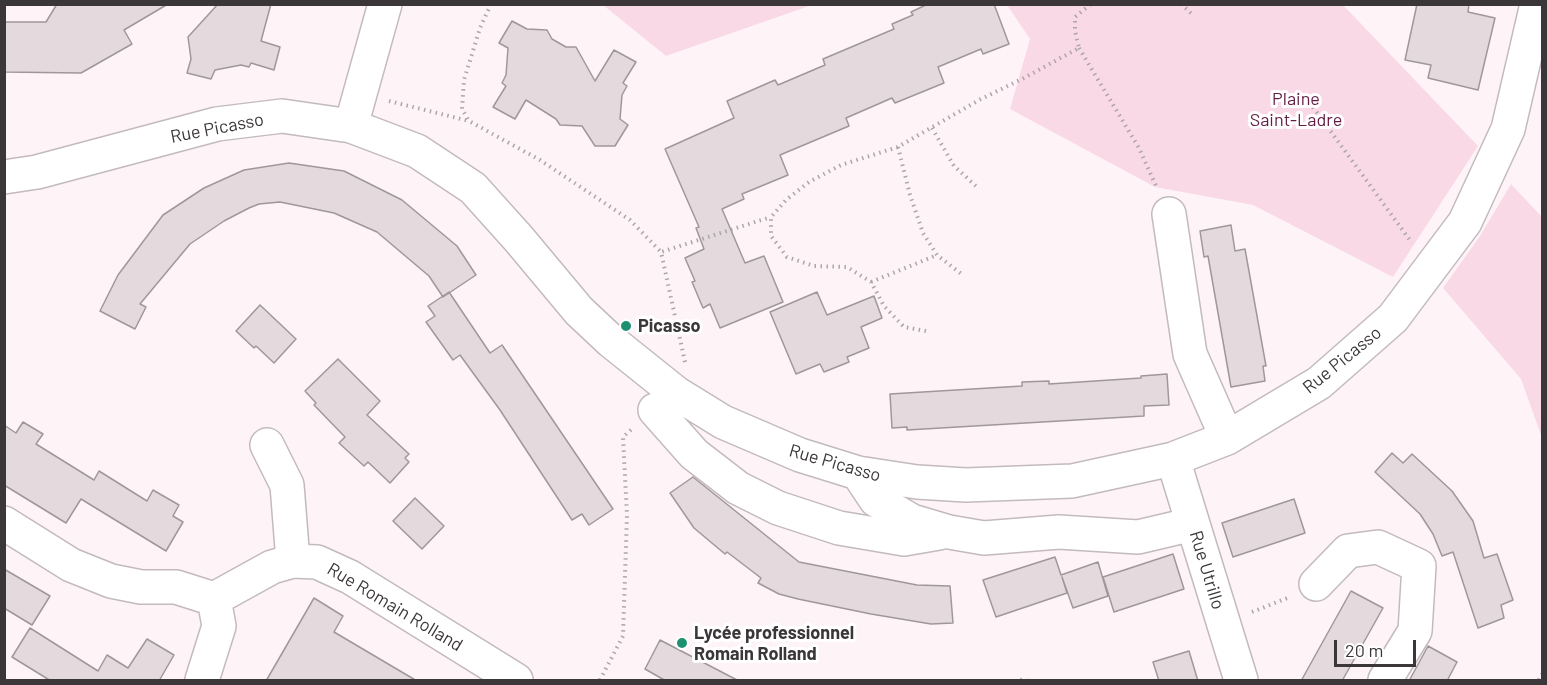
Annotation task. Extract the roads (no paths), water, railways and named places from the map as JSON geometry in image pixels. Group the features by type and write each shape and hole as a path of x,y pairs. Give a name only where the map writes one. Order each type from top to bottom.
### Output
{"street":[{"path":"351,126 385,4"},
{"name":"Rue Picasso","path":"4,177 37,172 217,124 282,116 351,126 417,151 473,188 579,311 611,341 665,401 723,422 800,455 858,473 917,482 966,485 1072,481 1173,459 1227,438 1319,383 1393,318 1465,222 1508,129 1537,4"},
{"path":"1169,214 1190,354 1227,438"},
{"path":"665,401 694,454 738,488 778,508 839,528 904,539 949,532"},
{"path":"267,445 287,485 293,561"},
{"name":"Rue Utrillo","path":"1173,459 1241,681"},
{"path":"858,473 876,500 912,521 949,532 984,538 1059,532 1138,537 1193,524"},
{"path":"4,523 71,565 111,581 141,587 176,587 214,600 219,626 202,681"},
{"path":"1316,584 1348,551 1378,547 1419,566 1415,631 1385,681"},
{"name":"Rue Romain Rolland","path":"214,600 272,567 293,561 318,562 350,577 516,681"}],"place":[{"name":"Picasso","path":"626,326"},
{"name":"Lycée professionnel Romain Rolland","path":"682,643"}],"park label":[{"name":"Plaine Saint-Ladre","path":"1296,109"}]}
